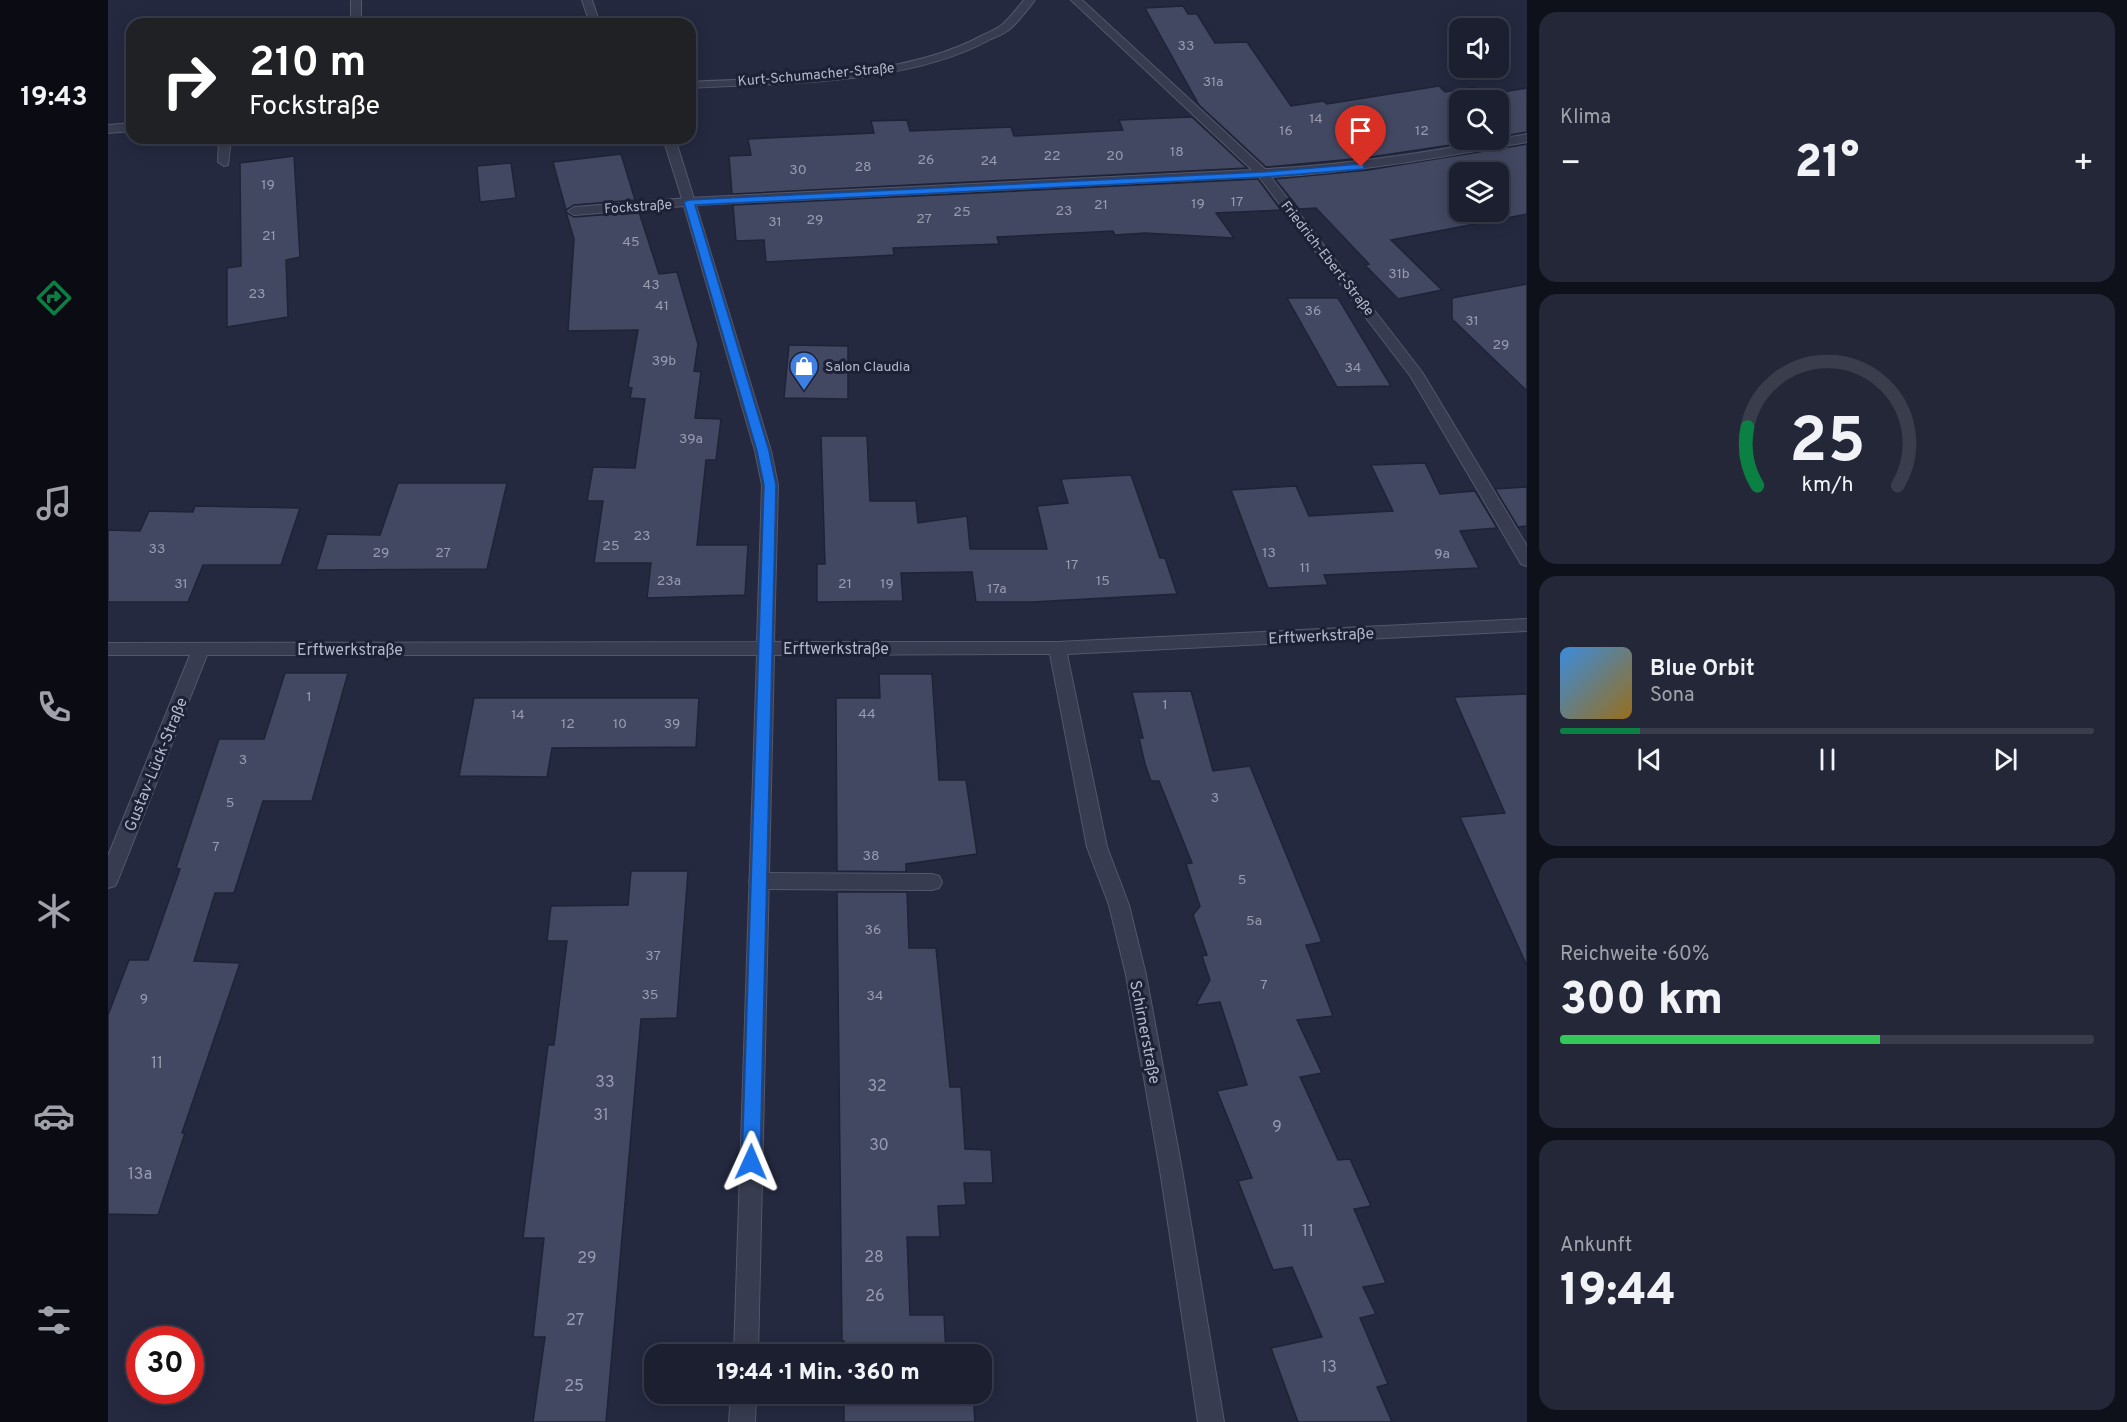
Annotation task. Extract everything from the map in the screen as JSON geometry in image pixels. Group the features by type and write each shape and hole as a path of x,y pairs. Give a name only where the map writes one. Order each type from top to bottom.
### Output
{"street":[{"path":"356,0 356,18"},
{"path":"587,0 593,18"},
{"name":"Kurt-Schumacher-Straße","path":"696,85 859,72 918,63 944,56 986,39 1017,18 1030,0"},
{"name":"Friedrich-Ebert-Straße","path":"1076,0 1263,174 1417,375 1527,560"},
{"path":"108,129 126,128"},
{"name":"Fockstraße","path":"574,211 689,202 1263,174 1361,167 1527,138"},
{"path":"224,162 225,144"},
{"path":"671,144 767,470 770,519 767,648 746,1344"},
{"name":"Erftwerkstraße","path":"108,649 1057,648 1527,625"},
{"name":"Schirnerstraße","path":"1057,648 1097,847 1119,905 1136,975 1171,1170 1211,1422"},
{"name":"Gustav-Lück-Straße","path":"108,879 201,649"},
{"path":"759,881 933,882"},
{"path":"742,1422 743,1404"}],"building":[{"path":"1183,6 1188,14 1197,14 1215,43 1247,42 1291,106 1323,101 1327,104 1439,86 1445,92 1449,91 1449,145 1364,158 1266,167 1199,105 1145,8"},
{"path":"1475,87 1478,90 1457,90"},
{"path":"1527,88 1527,132 1509,135 1509,91"},
{"path":"1192,117 1247,168 732,194 729,156 751,155 748,139 874,133 871,121 907,120 910,131 1011,127 1014,136 1123,130 1119,120"},
{"path":"1527,144 1527,214 1509,217 1509,162 1449,162 1449,222 1485,222 1391,240 1442,290 1398,299 1365,265 1369,264 1316,208 1299,209 1275,179 1368,170 1490,150 1509,150 1509,147"},
{"path":"621,154 635,200 574,205 566,210 553,162"},
{"path":"294,156 300,257 286,260 288,317 227,327 227,268 241,266 240,163"},
{"path":"511,163 516,198 480,202 477,166"},
{"path":"1258,179 1281,210 1216,213 1234,238 1145,233 1115,235 1113,231 997,237 999,244 893,248 894,255 766,262 764,240 736,241 733,205"},
{"path":"566,212 574,217 639,212 659,274 677,272 698,344 694,371 701,372 695,418 721,419 716,460 706,460 697,545 748,545 745,595 647,598 651,563 594,563 603,501 587,501 593,467 635,468 645,399 630,398 632,388 628,387 638,330 568,331 574,239"},
{"path":"1527,284 1527,391 1452,319 1452,298"},
{"path":"1287,298 1338,298 1391,386 1337,387"},
{"path":"789,345 848,346 848,399 784,398"},
{"path":"821,436 867,436 870,501 916,501 918,523 967,516 970,549 1047,549 1037,506 1068,503 1061,479 1131,475 1160,558 1165,558 1177,594 1032,602 976,602 972,572 901,573 903,601 817,602 817,564 825,564"},
{"path":"1425,463 1440,494 1475,491 1497,528 1460,531 1479,568 1324,575 1328,585 1268,588 1231,490 1296,486 1309,516 1393,511 1371,465"},
{"path":"398,483 507,483 487,569 316,570 327,534 380,535"},
{"path":"1527,487 1527,526 1518,527 1495,489"},
{"path":"195,506 300,508 281,565 203,565 188,602 108,602 108,530 140,531 149,511 193,512"},
{"path":"285,673 348,673 312,801 263,801 234,893 215,893 194,961 240,963 182,1133 185,1133 158,1215 108,1214 108,1015 129,960 148,960 180,869 176,868 219,739 264,739"},
{"path":"879,674 932,674 939,780 966,780 977,854 906,864 906,872 837,871 836,698 880,698"},
{"path":"1191,691 1213,771 1250,766 1322,942 1306,945 1333,1016 1297,1020 1322,1073 1300,1077 1338,1160 1350,1159 1371,1206 1354,1209 1386,1283 1363,1287 1376,1314 1360,1318 1388,1384 1377,1387 1392,1422 1298,1422 1271,1348 1322,1337 1292,1267 1273,1270 1238,1181 1252,1178 1217,1091 1247,1085 1220,1002 1196,1005 1210,980 1202,956 1207,955 1193,915 1200,906 1186,864 1192,863 1159,781 1151,781 1145,764 1139,738 1143,738 1132,692"},
{"path":"1527,694 1527,966 1460,817 1505,813 1454,697"},
{"path":"474,698 699,698 696,747 552,748 547,777 459,776"},
{"path":"631,871 688,871 677,1018 641,1019 606,1422 533,1422 545,1337 533,1337 544,1238 523,1238 548,1045 554,1045 567,941 547,941 551,906 628,905"},
{"path":"837,892 907,892 909,948 936,948 950,1087 961,1087 965,1149 991,1150 993,1183 964,1183 966,1205 938,1206 940,1237 907,1237 910,1315 944,1315 945,1344 844,1344 842,1341"},
{"path":"844,1404 974,1404 975,1422 844,1422"}],"place":[{"name":"Salon Claudia","path":"804,392"}],"route":[{"path":"751,1162 770,485 763,451 689,202 1263,174 1361,167"}]}
